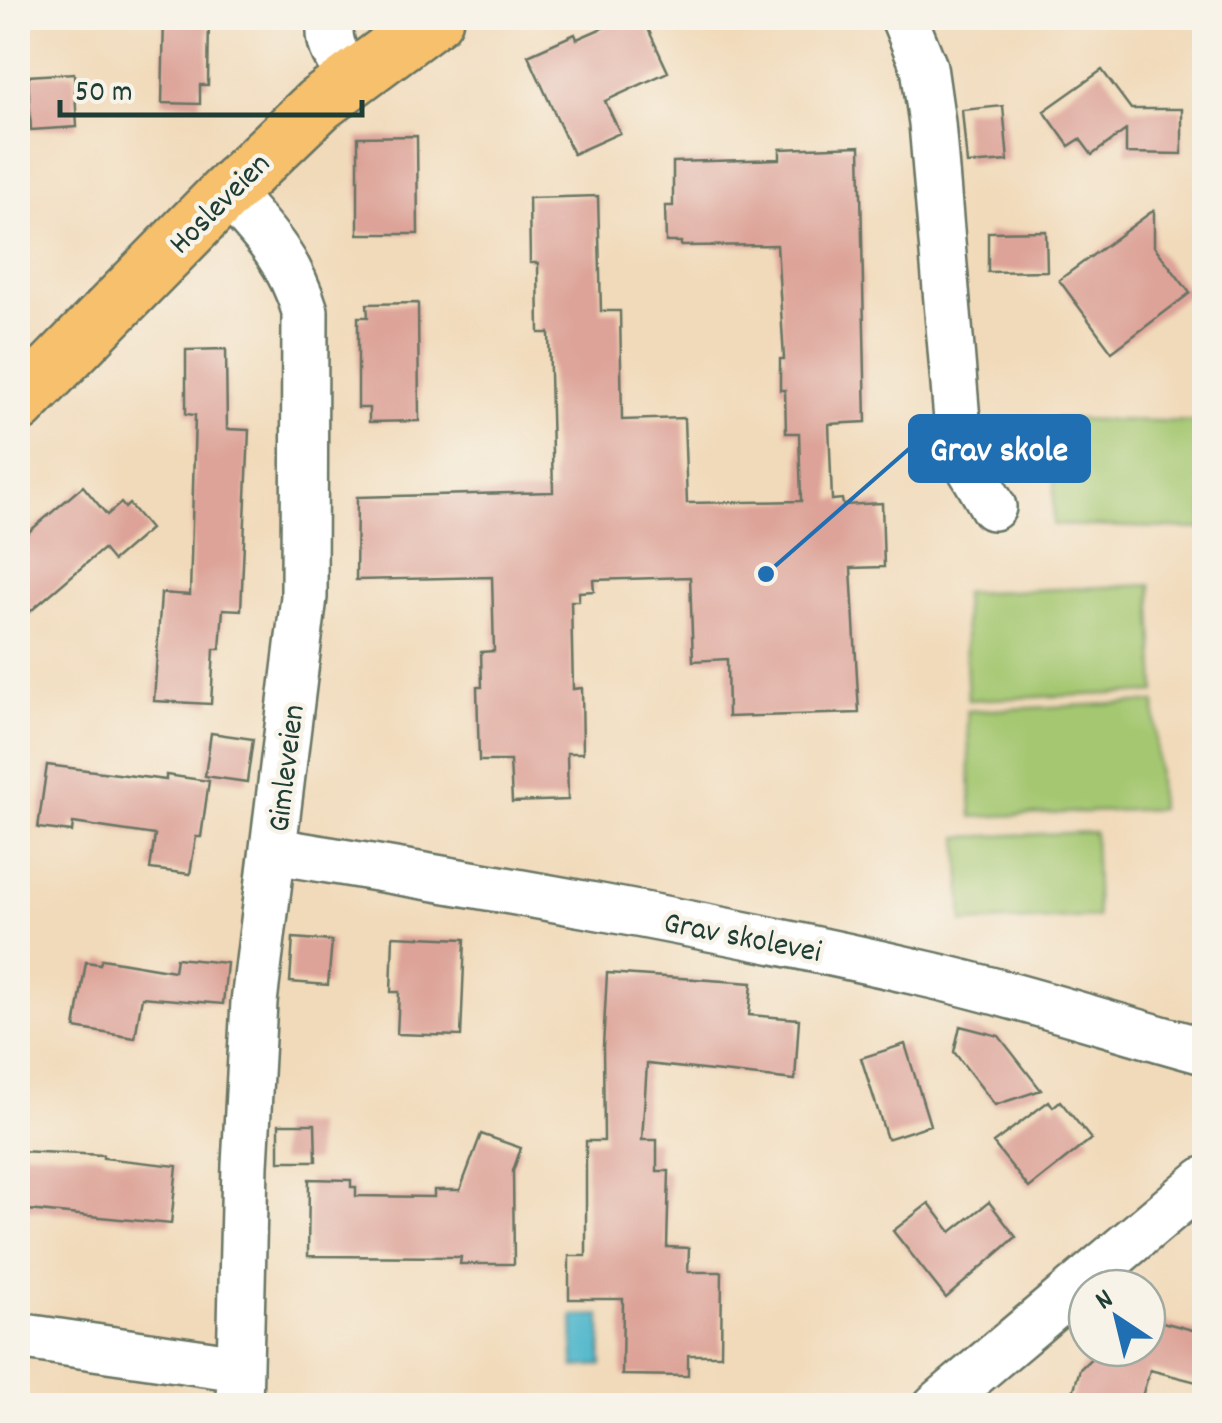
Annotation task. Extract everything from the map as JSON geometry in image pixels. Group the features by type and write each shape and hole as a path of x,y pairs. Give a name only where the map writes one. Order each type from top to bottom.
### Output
{"main road":[{"name":"Hosleveien","path":"18,405 227,192 350,78 435,18"}],"street":[{"path":"332,18 328,32 332,50 350,78"},
{"path":"904,18 924,67 932,123 958,432 970,468 993,507"},
{"name":"Gimleveien","path":"18,1336 239,1387 254,1002 304,597 305,311 296,280 279,249 227,192"},
{"name":"Grav skolevei","path":"275,852 516,891 778,941 931,975 1204,1051"},
{"path":"936,1406 1204,1180"}],"green space":[{"path":"1056,419 1204,422 1204,529 1053,525"},
{"path":"1151,585 1156,692 968,700 963,593"},
{"path":"1155,702 1159,809 972,817 967,711"},
{"path":"1094,832 1097,917 963,923 959,837"}],"water":[{"path":"601,1315 602,1365 574,1367 573,1316"}],"building":[{"path":"164,18 209,18 208,85 200,85 200,104 162,103"},
{"path":"625,18 643,18 668,72 605,101 620,133 573,154 528,55"},
{"path":"1102,70 1131,109 1182,109 1182,154 1126,153 1126,130 1092,155 1080,139 1069,146 1044,111"},
{"path":"74,73 77,127 31,130 28,76"},
{"path":"1003,106 1008,161 967,164 962,110"},
{"path":"417,136 418,234 358,234 358,137"},
{"path":"860,146 866,422 829,424 832,500 842,499 843,505 882,503 884,567 851,568 859,713 728,717 727,659 693,661 690,577 593,580 594,591 579,592 579,601 571,601 573,689 582,688 583,753 567,753 568,800 512,802 510,761 479,761 477,687 482,687 481,652 494,651 492,577 356,580 357,497 553,492 549,333 539,333 538,263 530,263 529,198 598,196 601,311 620,311 622,420 684,418 687,503 801,501 799,433 786,433 785,390 780,390 780,359 784,359 777,245 681,246 681,242 666,242 665,206 673,206 673,162 780,159 780,149"},
{"path":"1154,210 1154,246 1190,293 1112,352 1059,280"},
{"path":"1046,231 1047,271 988,272 988,232"},
{"path":"418,303 419,421 369,422 369,408 358,408 358,317 368,317 367,304"},
{"path":"226,349 227,429 249,430 241,610 223,609 220,649 214,649 211,704 154,701 161,593 190,595 195,415 186,414 186,350"},
{"path":"83,486 107,515 121,503 125,508 129,504 150,529 113,561 103,549 18,622 18,541"},
{"path":"211,733 253,739 247,782 205,776"},
{"path":"47,765 166,780 166,775 209,781 201,837 196,837 190,874 150,869 155,835 73,823 72,832 38,828"},
{"path":"393,936 465,939 461,1036 397,1034 399,992 391,992"},
{"path":"293,938 332,941 328,985 290,982"},
{"path":"176,958 227,963 223,1004 142,997 135,1038 75,1028 86,962 100,964 102,959 174,971"},
{"path":"607,973 752,983 749,1015 799,1019 795,1080 647,1064 642,1140 657,1140 657,1171 669,1171 667,1247 689,1248 688,1272 722,1272 721,1355 688,1355 688,1376 622,1375 623,1299 569,1299 569,1256 586,1256 586,1141 604,1141"},
{"path":"960,1026 999,1036 1041,1090 995,1105 954,1052"},
{"path":"905,1044 930,1125 887,1139 861,1058"},
{"path":"1049,1101 1053,1107 1060,1101 1091,1139 1029,1188 993,1143"},
{"path":"279,1124 315,1124 316,1161 279,1161"},
{"path":"481,1134 521,1148 513,1171 514,1264 460,1264 461,1257 308,1256 309,1179 351,1180 356,1196 434,1197 434,1190 460,1190"},
{"path":"18,1151 103,1155 177,1166 171,1224 18,1209"},
{"path":"989,1202 1016,1237 946,1298 893,1231 929,1203 951,1232"},
{"path":"1167,1323 1204,1333 1204,1384 1150,1370 1139,1406 1091,1406 1071,1399 1080,1369 1167,1368"}],"place":[{"name":"Grav skole","path":"766,574"}]}
